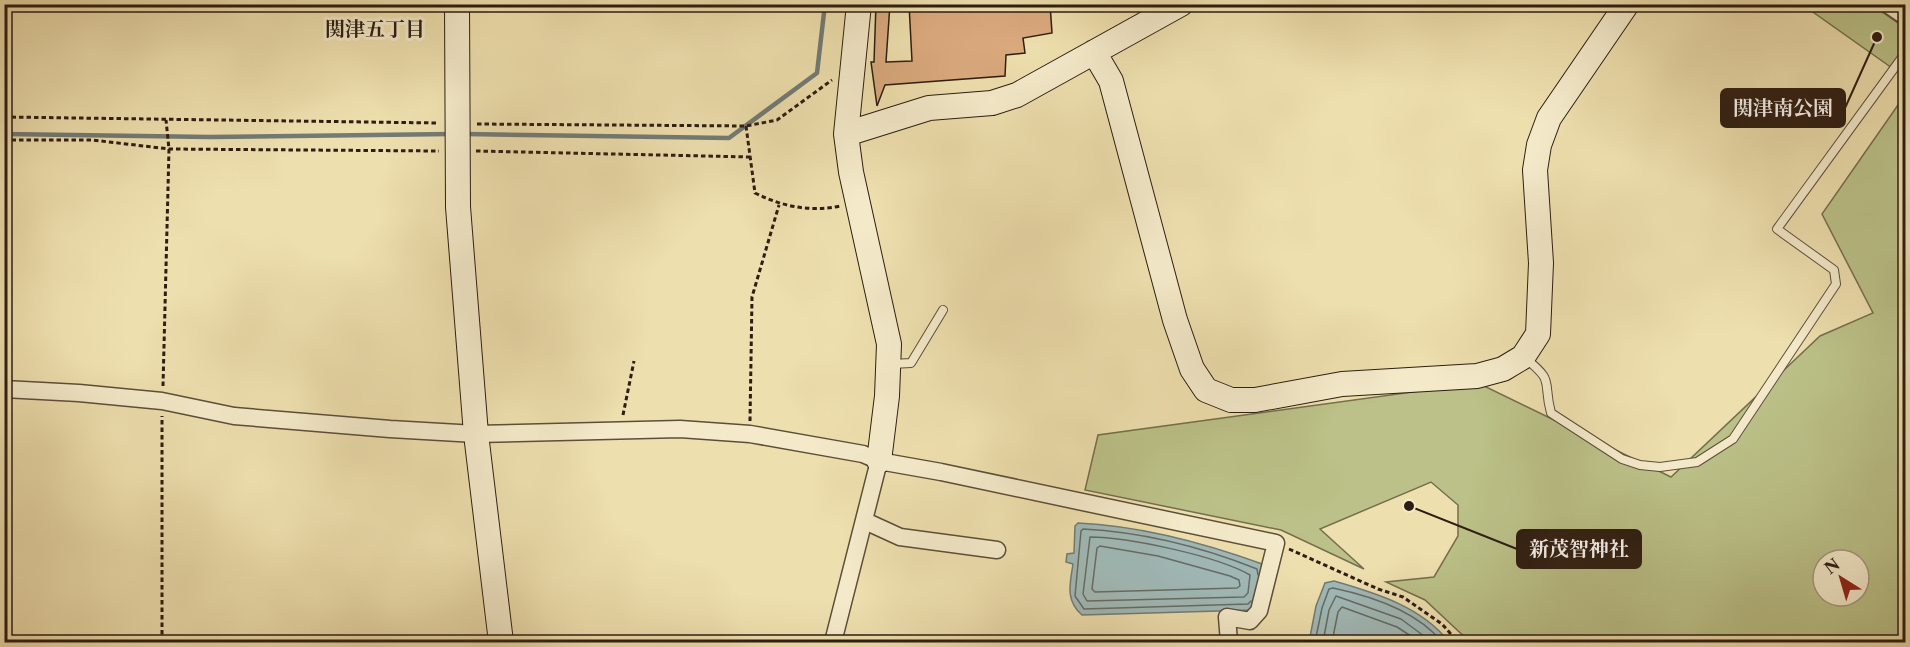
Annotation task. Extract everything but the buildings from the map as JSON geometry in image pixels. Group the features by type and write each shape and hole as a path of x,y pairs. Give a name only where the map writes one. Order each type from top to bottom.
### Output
{"street":[{"path":"457,4 458,207 476,434 501,642"},
{"path":"833,642 879,461 889,344 858,203 846,134 859,4"},
{"path":"846,134 929,108 992,103 1017,95 1181,4"},
{"path":"1095,52 1111,81 1175,320 1192,369 1206,390 1232,400 1255,400 1342,384 1477,376 1503,369 1523,357 1538,334 1541,263 1535,170 1539,145 1549,118 1627,4"},
{"path":"1887,4 1905,17"},
{"path":"4,389 162,401 234,416 476,434 680,429 750,434 863,454 879,461 1022,488 1276,543 1259,611 1250,621 1227,617 1229,642"},
{"path":"864,521 900,537 997,550"}],"lane":[{"path":"1523,357 1543,372 1549,386 1551,413 1622,459 1640,465 1677,466 1697,462 1732,439 1836,284 1834,270 1777,229 1905,52"},
{"path":"888,365 911,363 943,310"}],"path":[{"path":"4,117 746,126 777,120 832,81 833,70"},
{"path":"162,642 162,401 169,149 166,120"},
{"path":"746,126 755,193 779,205 820,210 858,203"},
{"path":"4,140 92,140 169,149 457,151 750,158"},
{"path":"750,434 752,297 779,205"},
{"path":"619,431 634,361"},
{"path":"1276,543 1378,589 1403,597 1442,624 1458,642"}],"green space":[{"path":"1803,5 1872,5 1905,28 1905,45 1892,68"},
{"path":"1905,95 1905,642 1470,642 1425,600 1386,582 1434,577 1458,536 1458,505 1431,482 1320,529 1364,569 1281,530 1085,490 1098,435 1478,383 1671,477 1820,336 1873,313 1822,214"}],"water":[{"path":"1078,523 1126,528 1173,537 1265,565 1253,610 1082,615 1071,598 1073,564 1066,562 1067,554 1074,553 1075,526"},
{"path":"1334,581 1382,596 1412,610 1426,619 1449,642 1309,642 1316,606 1325,583"}],"waterway":[{"path":"466,134 729,138 817,73 825,4"},
{"path":"4,134 210,137 452,134"}],"place":[{"name":"関津南公園","path":"1877,37"},
{"name":"新茂智神社","path":"1409,506"}],"district":[{"name":"関津五丁目","path":"375,29"}]}
